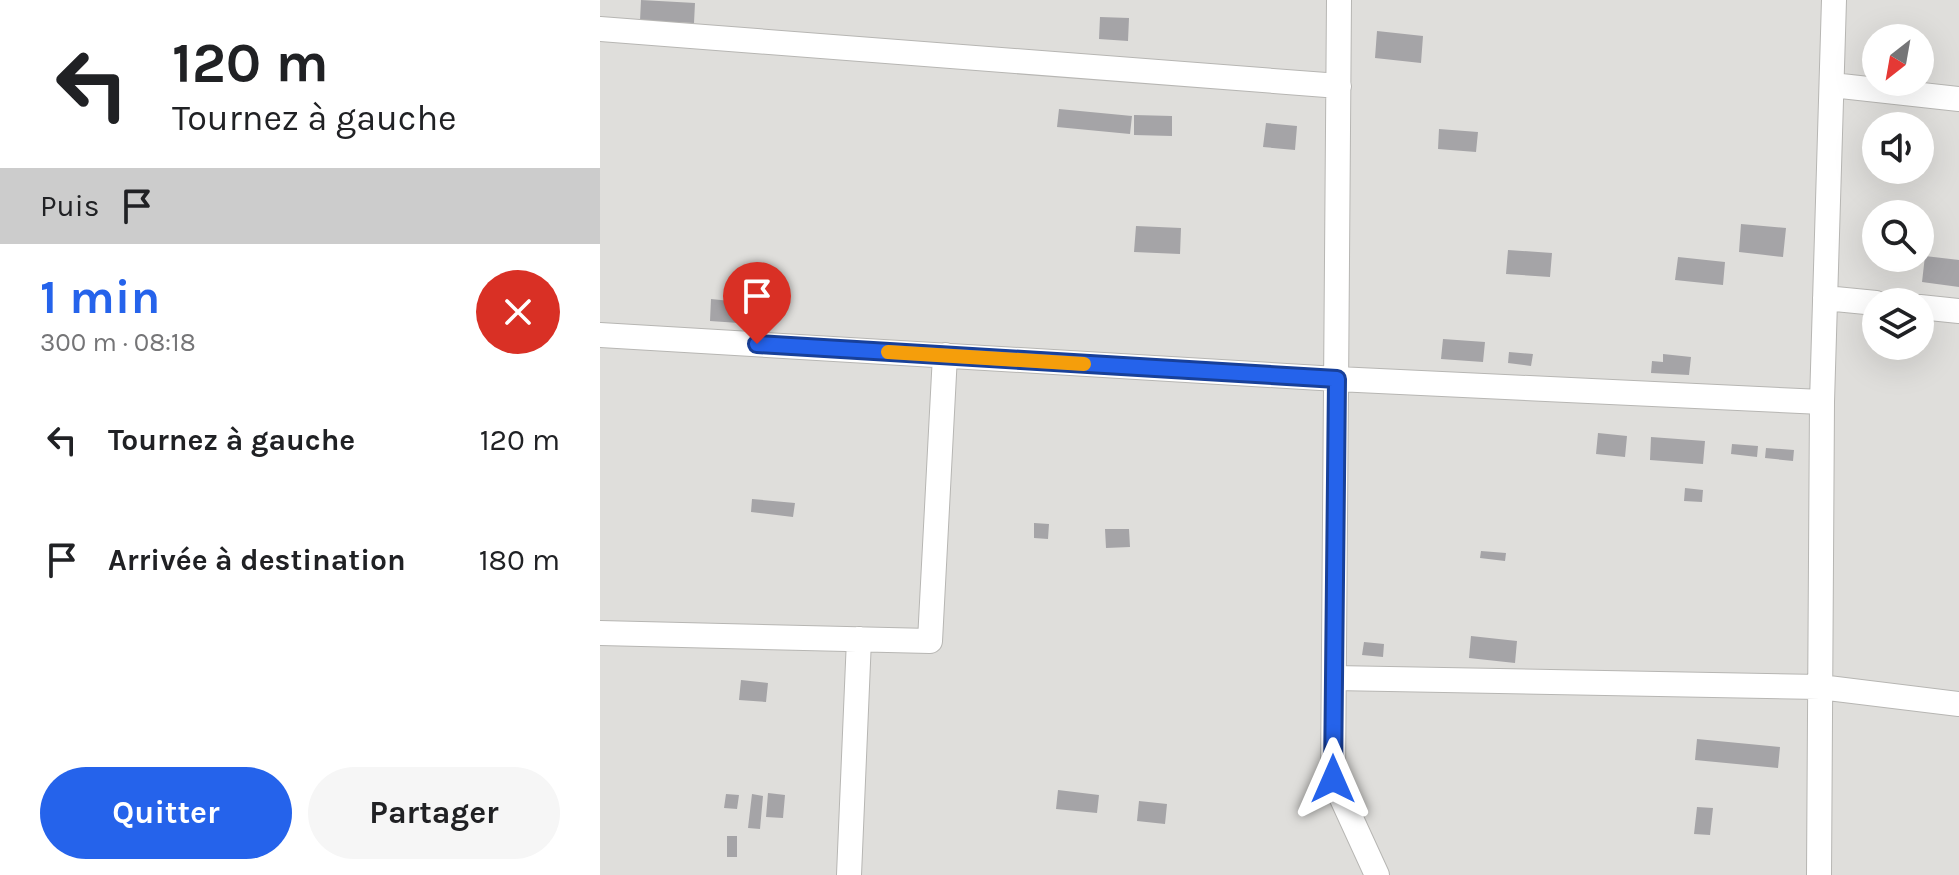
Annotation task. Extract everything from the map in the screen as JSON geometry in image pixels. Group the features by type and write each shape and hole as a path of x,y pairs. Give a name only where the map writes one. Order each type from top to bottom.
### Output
{"street":[{"path":"1339,0 1333,779 1377,875"},
{"path":"1819,875 1822,402 1834,0"},
{"path":"600,29 1339,86"},
{"path":"1832,85 1959,99"},
{"path":"1825,298 1862,302"},
{"path":"1934,308 1959,311"},
{"path":"600,335 1337,379 1822,402"},
{"path":"600,633 930,641 945,355"},
{"path":"849,875 859,639"},
{"path":"1334,678 1820,687 1959,704"}],"building":[{"path":"641,0 695,3 694,23 640,21"},
{"path":"1100,17 1129,18 1128,41 1099,39"},
{"path":"1377,31 1423,36 1421,63 1375,58"},
{"path":"1059,109 1132,116 1130,134 1057,127"},
{"path":"1134,115 1172,116 1172,136 1134,135"},
{"path":"1266,123 1297,126 1295,150 1263,147"},
{"path":"1439,129 1478,132 1476,152 1438,149"},
{"path":"1741,224 1786,228 1783,257 1739,252"},
{"path":"1136,226 1181,228 1180,254 1134,252"},
{"path":"1508,250 1552,253 1550,277 1506,274"},
{"path":"1678,257 1725,262 1723,285 1675,280"},
{"path":"1934,257 1959,260 1959,287 1922,282 1923,272 1934,272"},
{"path":"711,299 740,302 739,323 710,321"},
{"path":"1443,339 1485,342 1483,362 1441,359"},
{"path":"1509,352 1533,354 1531,366 1508,363"},
{"path":"1663,354 1691,357 1689,375 1651,373 1652,361 1663,362"},
{"path":"1598,433 1627,436 1625,457 1596,454"},
{"path":"1651,437 1705,441 1703,464 1650,460"},
{"path":"1732,444 1758,446 1757,457 1731,454"},
{"path":"1766,448 1794,450 1793,461 1765,458"},
{"path":"1685,488 1703,490 1702,502 1684,501"},
{"path":"752,499 795,503 793,517 751,512"},
{"path":"1034,523 1049,524 1048,539 1034,538"},
{"path":"1105,529 1129,529 1130,547 1106,548"},
{"path":"1481,551 1506,553 1505,561 1480,558"},
{"path":"1471,636 1517,641 1515,663 1469,658"},
{"path":"1364,642 1384,644 1383,657 1362,655"},
{"path":"741,680 768,683 766,702 739,700"},
{"path":"1697,739 1780,747 1778,768 1695,760"},
{"path":"1058,790 1099,795 1097,813 1056,809"},
{"path":"768,793 785,795 783,818 766,817"},
{"path":"726,794 739,795 737,809 724,808"},
{"path":"752,794 763,796 760,829 748,828"},
{"path":"1139,801 1167,804 1165,824 1137,821"},
{"path":"1697,807 1713,808 1710,835 1694,834"},
{"path":"727,836 737,836 737,857 727,857"}],"slow traffic":[{"path":"888,352 1084,364"}],"route":[{"path":"757,344 1337,379 1333,779"}]}
